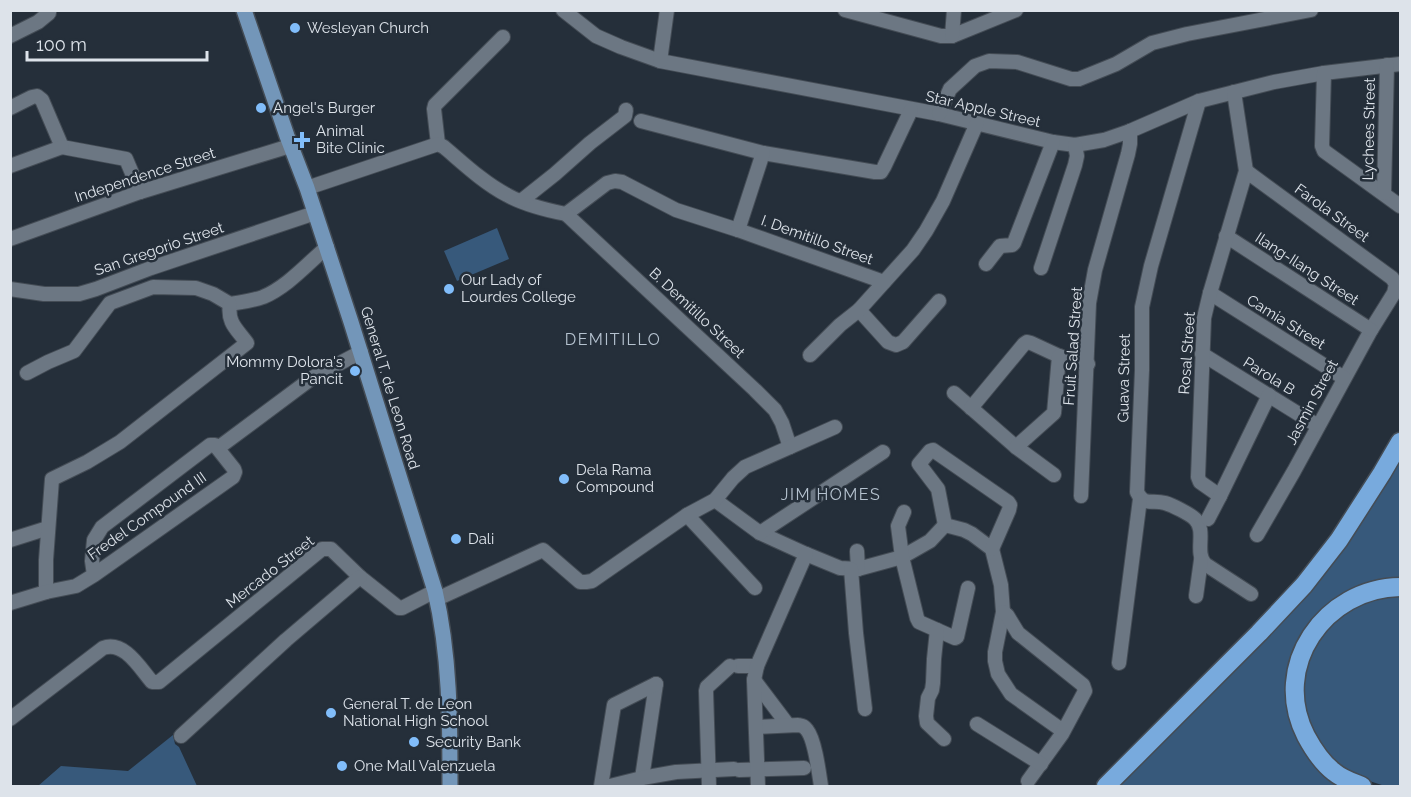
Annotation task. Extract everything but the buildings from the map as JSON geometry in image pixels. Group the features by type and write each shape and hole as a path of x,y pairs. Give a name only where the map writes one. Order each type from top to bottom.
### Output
{"highway":[{"path":"1106,786 1304,585 1339,540 1401,441"},
{"path":"1362,786 1332,771 1312,749 1301,727 1296,706 1295,680 1303,647 1333,610 1358,595 1387,587 1401,587"}],"main road":[{"name":"General T. de Leon Road","path":"244,10 327,248 436,595 448,669 450,786"}],"street":[{"path":"10,36 38,22 49,13 49,10"},
{"name":"Star Apple Street","path":"563,10 596,36 660,61 939,114 1053,142 1075,145 1104,140 1199,101 1234,92 1324,73 1394,64"},
{"path":"660,61 667,10"},
{"path":"845,10 941,36 952,36 1016,10"},
{"path":"952,36 954,10"},
{"path":"939,114 950,89 975,66 982,63 1017,62 1071,79 1079,79 1116,64 1152,43 1311,10"},
{"path":"438,144 435,105 503,37"},
{"name":"Lychees Street","path":"1384,193 1394,64"},
{"path":"1324,73 1322,146 1324,151 1401,206"},
{"path":"1234,92 1246,171"},
{"path":"10,108 37,96 42,100 62,147"},
{"name":"Guava Street","path":"1119,663 1140,499 1137,492 1142,307 1151,266 1199,101"},
{"path":"520,201 625,116 626,110"},
{"path":"641,121 763,153 880,172 911,110"},
{"name":"I. Demitillo Street","path":"810,355 859,310 913,250 943,201 977,123"},
{"name":"Fruit Salad Street","path":"1081,496 1089,303 1095,270 1128,153 1130,131"},
{"path":"986,264 1000,246 1014,243 1053,142"},
{"path":"307,188 438,144 482,179 507,195 541,209 566,214"},
{"path":"1041,268 1075,165 1077,156 1075,145"},
{"name":"Independence Street","path":"10,239 140,192 290,146"},
{"path":"10,166 62,147 126,159 140,192"},
{"name":"I. Demitillo Street","path":"738,230 763,153"},
{"name":"Rosal Street","path":"1220,496 1200,482 1198,477 1204,318 1246,171"},
{"name":"Farola Street","path":"1246,171 1392,278 1396,284"},
{"name":"I. Demitillo Street","path":"566,214 607,183 622,182 676,210 884,282"},
{"name":"San Gregorio Street","path":"10,289 44,294 79,294 315,213"},
{"name":"B. Demitillo Street","path":"566,214 775,410 790,447"},
{"name":"Ilang-Ilang Street","path":"1226,236 1371,330"},
{"path":"27,373 74,351 110,303 153,287 196,288 213,294 230,304 263,297 280,288 327,248"},
{"name":"Jasmin Street","path":"1257,536 1371,330 1394,293 1396,284"},
{"name":"Camia Street","path":"1210,293 1344,378"},
{"path":"859,310 888,342 896,345 903,342 939,302"},
{"path":"46,592 52,479 120,442 247,343 231,322 228,314 230,304"},
{"path":"971,408 1027,342 1059,356 1088,364"},
{"name":"Fredel Compound III","path":"218,448 312,378 361,352"},
{"name":"Parola B","path":"1202,354 1318,426"},
{"path":"1016,447 1054,413 1059,356"},
{"path":"954,393 1016,447 1054,475"},
{"path":"1208,519 1269,395"},
{"path":"436,595 543,550 580,582 592,581 687,515 715,500 745,467 835,427"},
{"name":"Fredel Compound III","path":"210,445 215,445 234,469 233,477 94,575 92,561 94,540 102,527 210,445"},
{"path":"945,525 938,489 919,464 933,450 1010,505 992,549 1003,612 995,652 998,674 1011,694 1063,731"},
{"path":"760,533 883,452"},
{"path":"1140,499 1165,503 1193,517 1200,527 1201,560 1196,596"},
{"path":"715,500 760,533 840,568 854,569 902,557 930,541 945,525"},
{"path":"904,512 898,526 902,557 916,618 919,622 957,637 968,588"},
{"path":"687,515 755,588"},
{"path":"945,525 972,534 992,549"},
{"path":"10,540 48,528"},
{"name":"Mercado Street","path":"10,719 108,646 118,647 125,651 152,682 161,681 322,549 331,549 360,577 399,608 436,595"},
{"path":"857,551 854,569 856,633 865,710"},
{"path":"758,786 754,680 757,666 806,554"},
{"path":"1201,560 1251,594"},
{"path":"10,603 76,586 94,575"},
{"path":"181,736 286,640 360,577"},
{"path":"1003,612 1018,633 1085,688 1063,731 1028,781"},
{"path":"937,630 933,684 928,698 926,716 927,723 944,739"},
{"path":"709,786 707,687 734,666 757,666"},
{"path":"754,680 788,725"},
{"path":"601,786 614,705 657,684 642,778"},
{"path":"978,724 1041,764"},
{"path":"757,727 788,725 804,727 808,731 819,768 821,786"},
{"path":"610,786 676,772 804,768"},
{"path":"819,768 830,786"}],"shaded area":[{"path":"497,228 509,259 457,281 444,251"},
{"path":"1400,452 1400,579 1387,579 1356,588 1331,603 1317,615 1305,629 1288,707 1342,786 1114,786 1263,637"},
{"path":"1400,592 1400,786 1385,786 1357,777 1342,769 1321,747 1307,721 1302,691 1307,660 1321,633 1351,605"},
{"path":"173,735 175,744 179,747 197,786 38,786 61,766 128,771"}],"place":[{"name":"Wesleyan Church","path":"295,28"},
{"name":"Angel's Burger","path":"261,108"},
{"name":"Animal Bite Clinic","path":"302,140"},
{"name":"Our Lady of Lourdes College","path":"449,289"},
{"name":"Mommy Dolora's Pancit","path":"355,371"},
{"name":"Dela Rama Compound","path":"564,479"},
{"name":"Dali","path":"456,539"},
{"name":"General T. de Leon National High School","path":"331,713"},
{"name":"Security Bank","path":"414,742"},
{"name":"One Mall Valenzuela","path":"342,766"}],"district":[{"name":"DEMITILLO","path":"613,339"},
{"name":"JIM HOMES","path":"831,494"}]}
